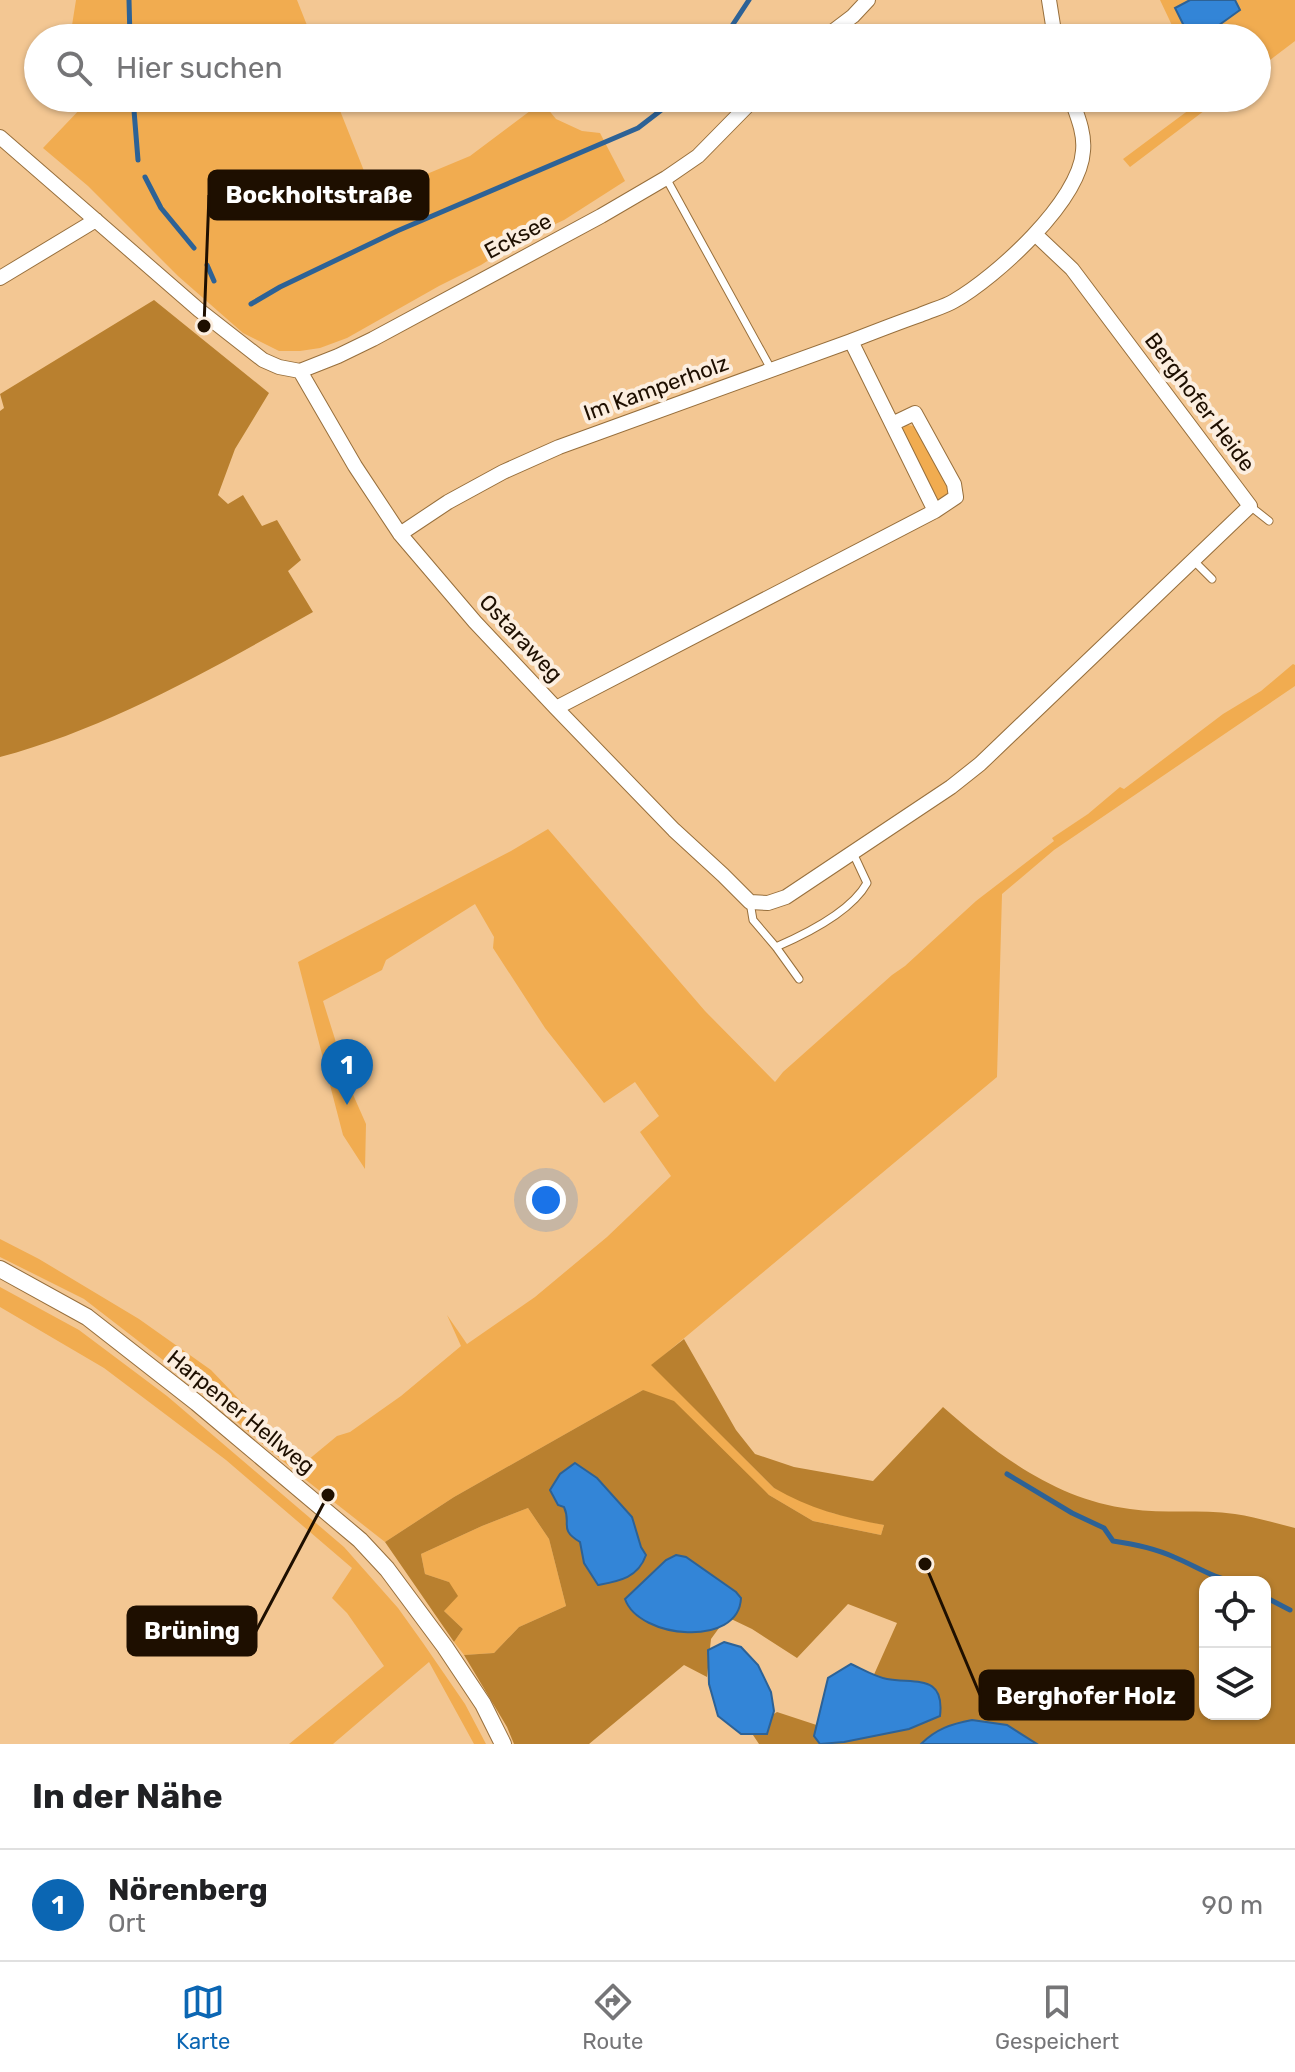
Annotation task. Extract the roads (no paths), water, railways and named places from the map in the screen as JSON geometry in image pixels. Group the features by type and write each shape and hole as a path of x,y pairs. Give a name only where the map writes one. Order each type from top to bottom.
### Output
{"street":[{"path":"842,24 868,0"},
{"path":"1049,0 1053,24"},
{"name":"Ecksee","path":"300,371 373,339 666,178 698,156 741,112"},
{"path":"935,511 851,341 953,302 1005,264 1035,234 1079,173 1084,144 1076,112"},
{"path":"0,137 199,310 263,360 300,371"},
{"path":"0,278 96,220"},
{"name":"Berghofer Heide","path":"750,902 768,903 786,897 951,787 980,764 1250,506 1072,269 1035,234"},
{"name":"Im Kamperholz","path":"400,534 448,502 503,472 559,447 851,341"},
{"name":"Ostaraweg","path":"300,371 355,466 400,534 475,622 556,708 674,830 750,902"},
{"path":"556,708 935,511 956,497 954,484 915,413 892,424"},
{"name":"Harpener Hellweg","path":"0,1269 87,1317 197,1403 360,1540 387,1569 445,1647 483,1704 503,1744"}],"lane":[{"path":"666,178 772,369"},
{"path":"1250,506 1269,521"},
{"path":"1194,561 1212,579"},
{"path":"776,947 801,937 861,895 867,883 853,853"},
{"path":"750,902 753,920 799,979"}],"water":[{"path":"1190,0 1235,0 1240,10 1220,24 1183,24 1175,8"},
{"path":"575,1463 597,1478 632,1517 646,1555 638,1569 627,1577 598,1585 584,1563 580,1542 567,1530 564,1507 558,1505 550,1490 560,1474"},
{"path":"676,1555 686,1557 741,1598 736,1614 724,1625 707,1631 667,1629 649,1623 634,1612 625,1599 666,1560"},
{"path":"724,1642 741,1647 758,1665 771,1692 774,1711 767,1734 741,1734 718,1716 709,1684 708,1650"},
{"path":"851,1664 882,1678 933,1687 938,1693 940,1716 909,1729 820,1744 814,1736 828,1678"},
{"path":"972,1720 1007,1725 1037,1744 921,1744 944,1728"}],"waterway":[{"path":"129,0 130,24"},
{"path":"733,24 749,0"},
{"path":"134,112 138,160"},
{"path":"251,304 397,231 638,128 659,112"},
{"path":"145,177 161,208 194,248"},
{"path":"207,265 214,281"},
{"path":"1007,1474 1072,1513 1104,1528 1113,1541 1159,1551 1216,1576"},
{"path":"1271,1600 1290,1610"}],"place":[{"name":"Bockholtstraße","path":"204,326"},
{"name":"Nörenberg","path":"347,1105"},
{"name":"Brüning","path":"328,1495"},
{"name":"Berghofer Holz","path":"925,1564"}]}
